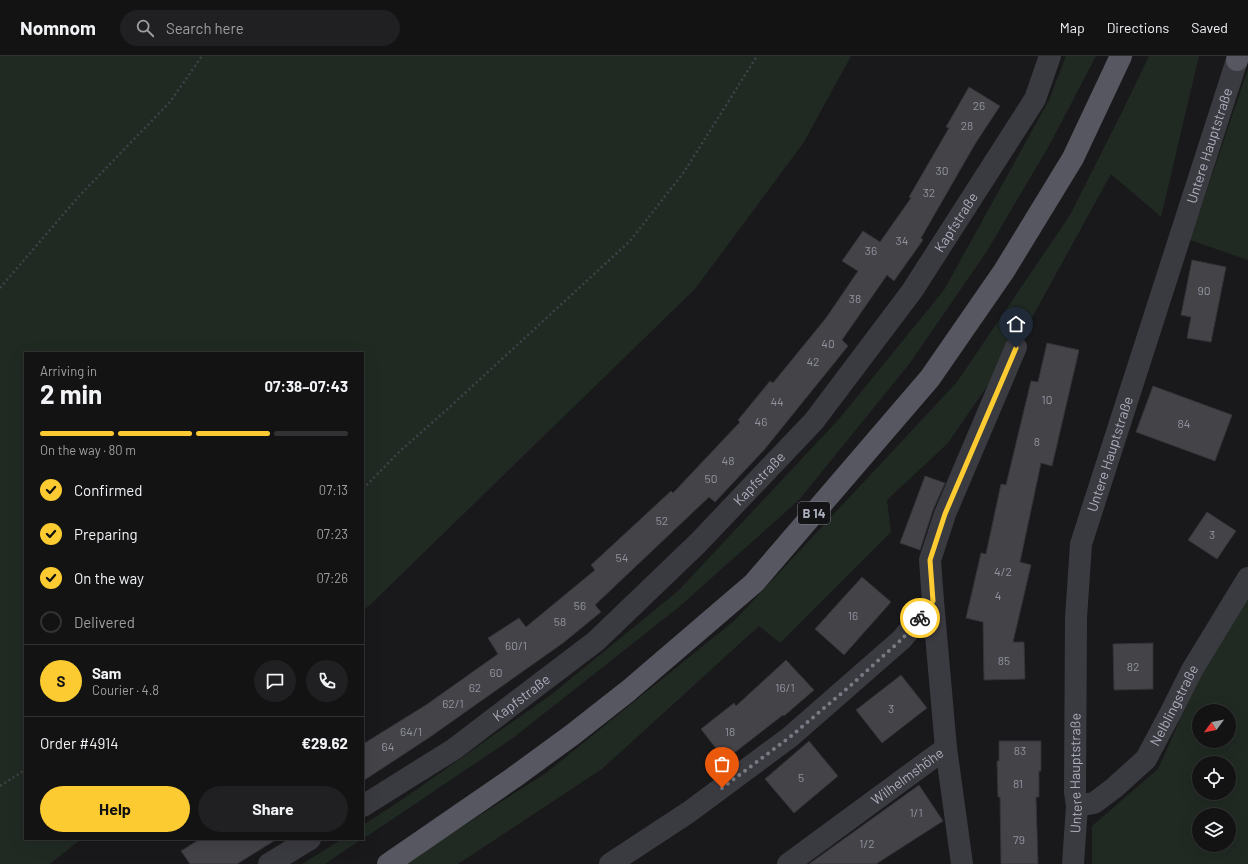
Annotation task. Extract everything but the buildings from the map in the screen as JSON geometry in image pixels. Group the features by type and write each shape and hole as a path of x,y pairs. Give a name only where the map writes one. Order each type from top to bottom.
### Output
{"main road":[{"name":"B 14","path":"388,864 444,827 572,735 628,691 754,583 930,378 1004,271 1073,158 1121,56"}],"street":[{"name":"Kapfstraße","path":"364,805 454,749 596,641 698,543 814,421 912,291 1035,99 1050,56"},
{"name":"Untere Hauptstraße","path":"1074,864 1077,806 1075,792 1076,618 1081,544 1237,57"},
{"name":"Wilhelmshöhe","path":"788,864 946,748 930,560 945,514 1016,348"},
{"name":"Nelblingstraße","path":"1077,806 1094,803 1114,788 1146,759 1192,670 1248,578"},
{"path":"610,864 690,812 790,737 902,639 933,601"},
{"path":"946,748 962,864"},
{"path":"270,864 308,840"}],"path":[{"path":"0,288 80,195 170,102 202,56"},
{"path":"364,487 399,452 630,241 684,172 757,56"},
{"path":"0,786 24,771"}],"shaded area":[{"path":"0,56 851,56 804,142 695,289 364,610 364,352 24,352 24,840 80,840 50,864 0,864"},
{"path":"1066,56 1096,56 1050,144 987,251 910,363 799,500 679,607 513,738 364,838 364,824 403,799 552,694 678,591 839,419 944,290 1049,100"},
{"path":"1149,56 1199,56 1161,217 1111,174 1023,334 948,443 887,500 891,532 780,643 759,626 602,769 458,864 404,864 546,773 735,620 957,382 1070,215"},
{"path":"1248,69 1248,260 1190,240"},
{"path":"1248,594 1248,864 1092,864 1092,826 1158,769 1210,653"},
{"path":"340,840 361,840 325,864 302,864"}],"way so far":[{"path":"722,788 790,737 850,686 902,639 920,618"}],"route":[{"path":"920,618 933,601 930,560 945,514 1016,348"}]}
